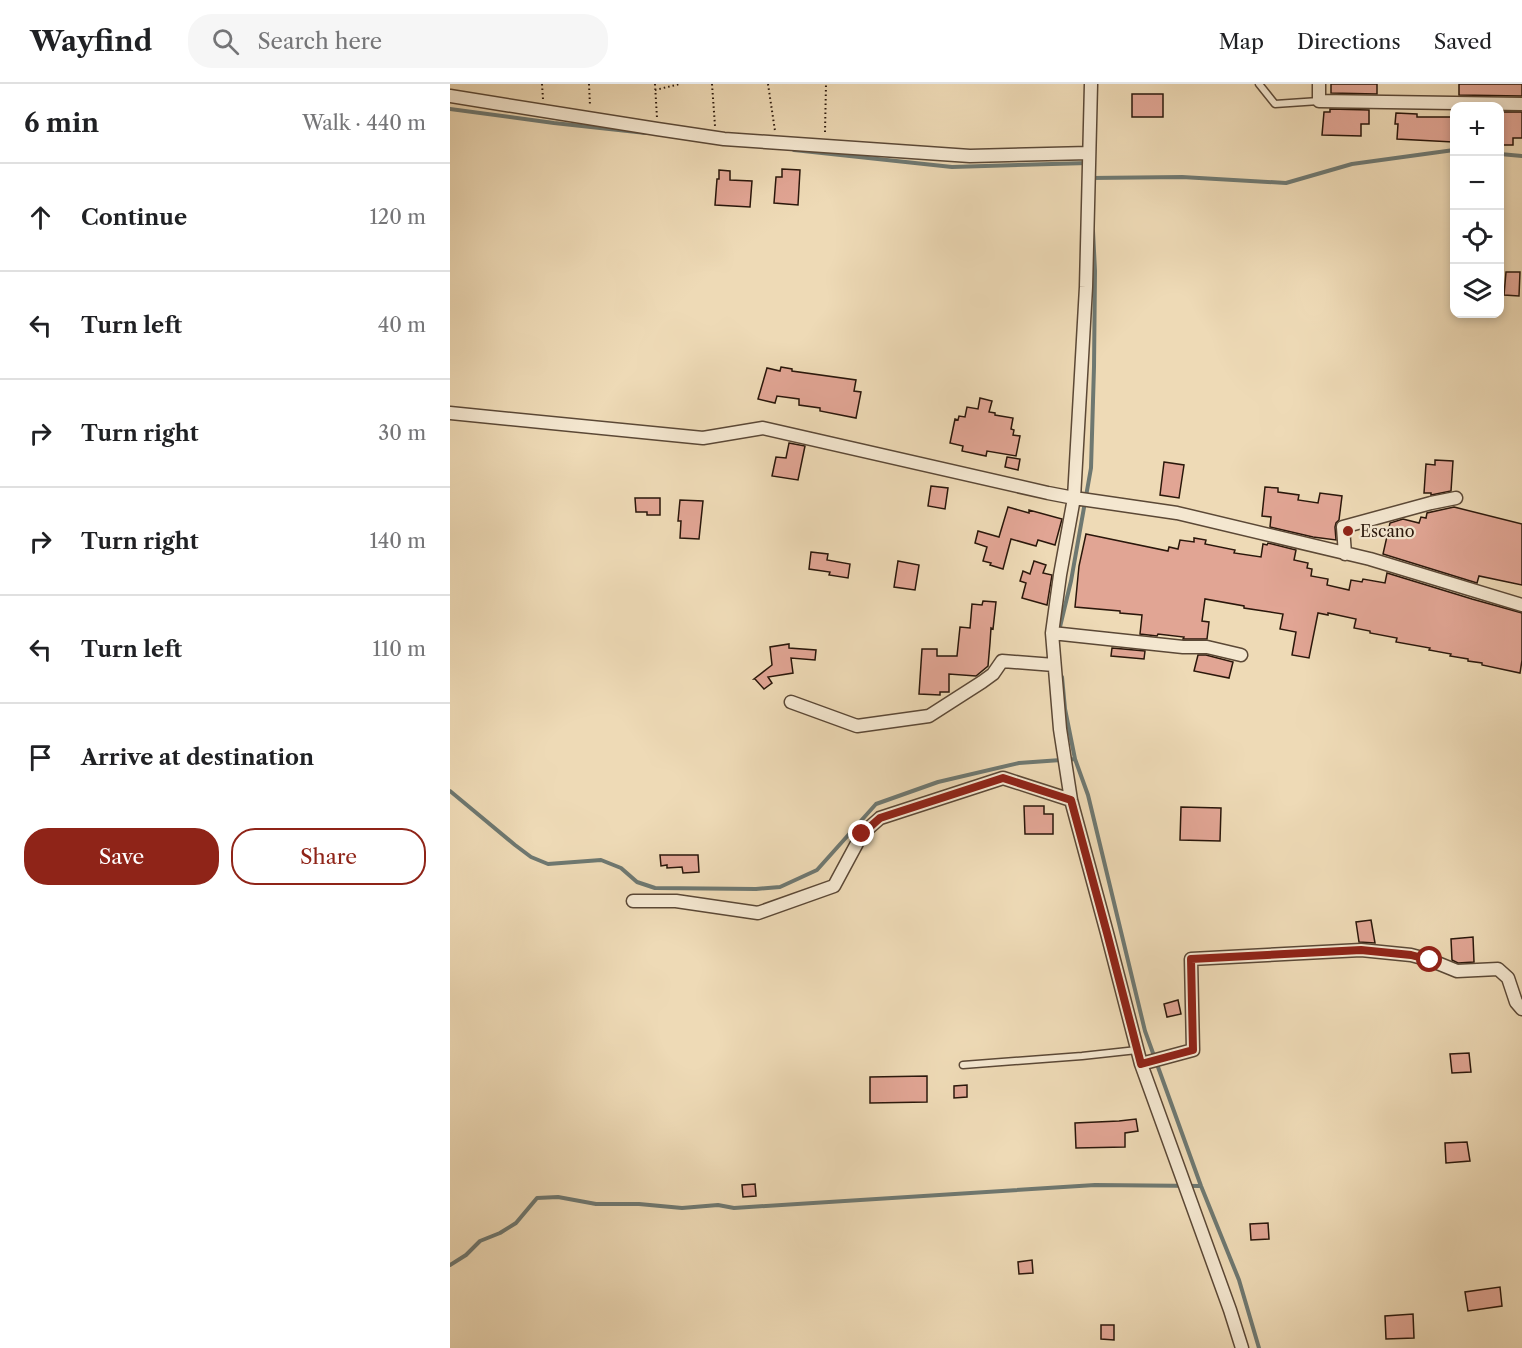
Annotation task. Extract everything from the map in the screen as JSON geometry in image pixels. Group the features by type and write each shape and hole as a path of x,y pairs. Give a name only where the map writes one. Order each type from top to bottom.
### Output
{"street":[{"path":"1090,84 1086,287 1074,498 1052,633 1060,729 1071,800 1141,1064 1242,1348"},
{"path":"1319,84 1319,101 1522,104"},
{"path":"450,96 716,138 970,156 1089,153"},
{"path":"450,413 703,438 763,428 1074,498 1177,513 1370,559 1522,605"},
{"path":"1346,554 1343,527 1456,498"},
{"path":"1052,633 1207,647 1241,655"},
{"path":"791,702 857,726 929,716 993,674 1002,662 1054,665"},
{"path":"633,901 676,901 758,913 834,886 862,834 880,818 1003,778 1071,800"},
{"path":"1141,1064 1193,1050 1191,959 1361,950 1411,955 1457,971 1498,969 1508,978 1516,1002 1522,1009"}],"lane":[{"path":"1259,84 1275,104 1319,101"},
{"path":"963,1065 1138,1050"}],"path":[{"path":"589,84 591,118"},
{"path":"655,84 657,129"},
{"path":"655,90 680,84"},
{"path":"712,84 716,138"},
{"path":"768,84 777,142"},
{"path":"825,146 826,84"}],"building":[{"path":"1331,84 1377,84 1377,94 1331,93"},
{"path":"1459,84 1522,84 1522,96 1459,95"},
{"path":"1132,94 1163,94 1163,117 1132,117"},
{"path":"1330,109 1369,110 1369,124 1361,124 1361,136 1322,135 1324,112 1330,112"},
{"path":"1504,112 1522,112 1522,138 1513,138 1513,145 1504,145"},
{"path":"1396,113 1417,114 1417,117 1450,117 1450,142 1397,139 1398,124 1395,124"},
{"path":"782,169 800,170 798,205 774,203 776,177 782,177"},
{"path":"719,170 730,171 730,180 752,181 750,207 715,205"},
{"path":"1506,272 1520,272 1519,296 1504,295"},
{"path":"781,367 792,369 792,371 856,380 854,391 861,392 856,418 799,405 799,399 777,396 775,403 758,399 767,368 780,371"},
{"path":"980,398 992,401 989,412 1013,418 1011,429 1014,430 1013,435 1020,436 1016,456 987,451 986,456 962,451 963,446 950,443 955,419 958,420 959,416 965,417 967,407 978,409"},
{"path":"789,443 805,446 798,480 772,476 776,457 786,458"},
{"path":"1007,457 1020,459 1018,470 1005,467"},
{"path":"1435,460 1453,461 1451,491 1431,495 1431,493 1424,493 1426,464 1435,465"},
{"path":"1164,462 1184,465 1179,498 1160,495"},
{"path":"931,486 948,488 945,509 928,506"},
{"path":"1265,487 1278,488 1278,492 1299,495 1298,500 1318,503 1320,493 1342,496 1339,520 1335,527 1336,540 1270,527 1271,517 1262,516"},
{"path":"635,498 660,498 660,515 636,512"},
{"path":"680,500 703,501 699,539 680,538 681,521 678,521"},
{"path":"1008,507 1062,519 1055,545 1038,540 1036,546 1011,539 1003,569 983,561 987,547 975,543 978,531 999,537"},
{"path":"1454,507 1522,524 1522,585 1479,576 1477,583 1383,554 1390,523 1403,519 1419,523 1421,517 1426,518 1427,513"},
{"path":"1086,534 1168,551 1169,547 1178,549 1180,540 1194,542 1194,538 1206,540 1205,544 1235,550 1234,553 1261,557 1263,544 1268,543 1296,550 1294,560 1308,563 1307,568 1312,569 1311,576 1328,579 1327,585 1349,590 1351,580 1362,582 1363,579 1385,583 1387,573 1522,613 1520,673 1482,665 1482,663 1468,661 1468,659 1450,656 1451,654 1429,650 1430,648 1396,642 1397,638 1354,628 1356,619 1328,613 1328,615 1318,613 1309,658 1292,655 1296,632 1280,629 1283,614 1205,599 1202,621 1209,622 1207,639 1140,634 1142,615 1075,607 1079,566"},
{"path":"811,552 828,554 827,560 850,564 848,578 809,569"},
{"path":"898,561 919,565 915,590 894,587"},
{"path":"1034,561 1046,565 1043,573 1052,575 1047,605 1022,598 1026,583 1020,581 1023,571 1030,574"},
{"path":"983,601 996,602 988,666 976,676 949,674 949,692 940,692 940,695 919,694 922,649 937,649 937,656 957,656 960,627 970,628 972,604 982,605"},
{"path":"789,644 789,648 816,650 815,660 791,658 793,673 768,677 772,683 764,689 754,679 772,665 770,647"},
{"path":"1112,648 1145,651 1144,659 1111,656"},
{"path":"1198,655 1233,662 1229,678 1194,671"},
{"path":"1024,806 1044,806 1044,814 1053,814 1053,834 1025,834"},
{"path":"1181,807 1221,808 1220,841 1180,840"},
{"path":"660,855 698,855 699,872 683,873 682,867 661,866"},
{"path":"1371,920 1375,943 1359,942 1356,922"},
{"path":"1473,937 1474,962 1458,963 1452,960 1451,939"},
{"path":"1178,1000 1181,1014 1167,1017 1164,1004"},
{"path":"1469,1053 1471,1072 1452,1073 1450,1054"},
{"path":"927,1076 927,1102 870,1103 870,1077"},
{"path":"967,1085 967,1097 954,1098 954,1086"},
{"path":"1136,1119 1138,1131 1125,1133 1125,1147 1076,1148 1075,1123"},
{"path":"1467,1142 1470,1161 1446,1163 1445,1143"},
{"path":"755,1184 756,1196 743,1197 742,1185"},
{"path":"1268,1223 1269,1239 1251,1240 1250,1224"},
{"path":"1032,1260 1033,1273 1019,1274 1018,1262"},
{"path":"1500,1287 1502,1306 1468,1311 1465,1292"},
{"path":"1413,1314 1414,1338 1386,1339 1385,1316"},
{"path":"1101,1325 1114,1325 1114,1340 1101,1339"}],"waterway":[{"path":"450,109 646,133"},
{"path":"794,150 952,167 1088,163"},
{"path":"1090,178 1182,177 1286,183 1352,164 1450,151"},
{"path":"1504,154 1522,156"},
{"path":"1059,631 1071,581 1091,468 1095,271 1093,231"},
{"path":"1062,677 1065,709 1075,759 1088,795 1145,1031 1201,1186 1239,1280 1259,1348"},
{"path":"450,791 531,857 548,864 601,860 621,868 637,882 655,888 756,889 780,887 817,870 876,804 938,782 1019,763 1075,759"},
{"path":"450,1265 466,1255 480,1241 516,1223 537,1198 558,1197 596,1204 639,1204 682,1208 718,1205 734,1208 1095,1185 1201,1186"}],"place":[{"name":"Escano","path":"1348,531"}],"route":[{"path":"862,834 880,818 1003,778 1071,800 1141,1064 1193,1050 1191,959 1361,950 1411,955 1430,960"}]}
